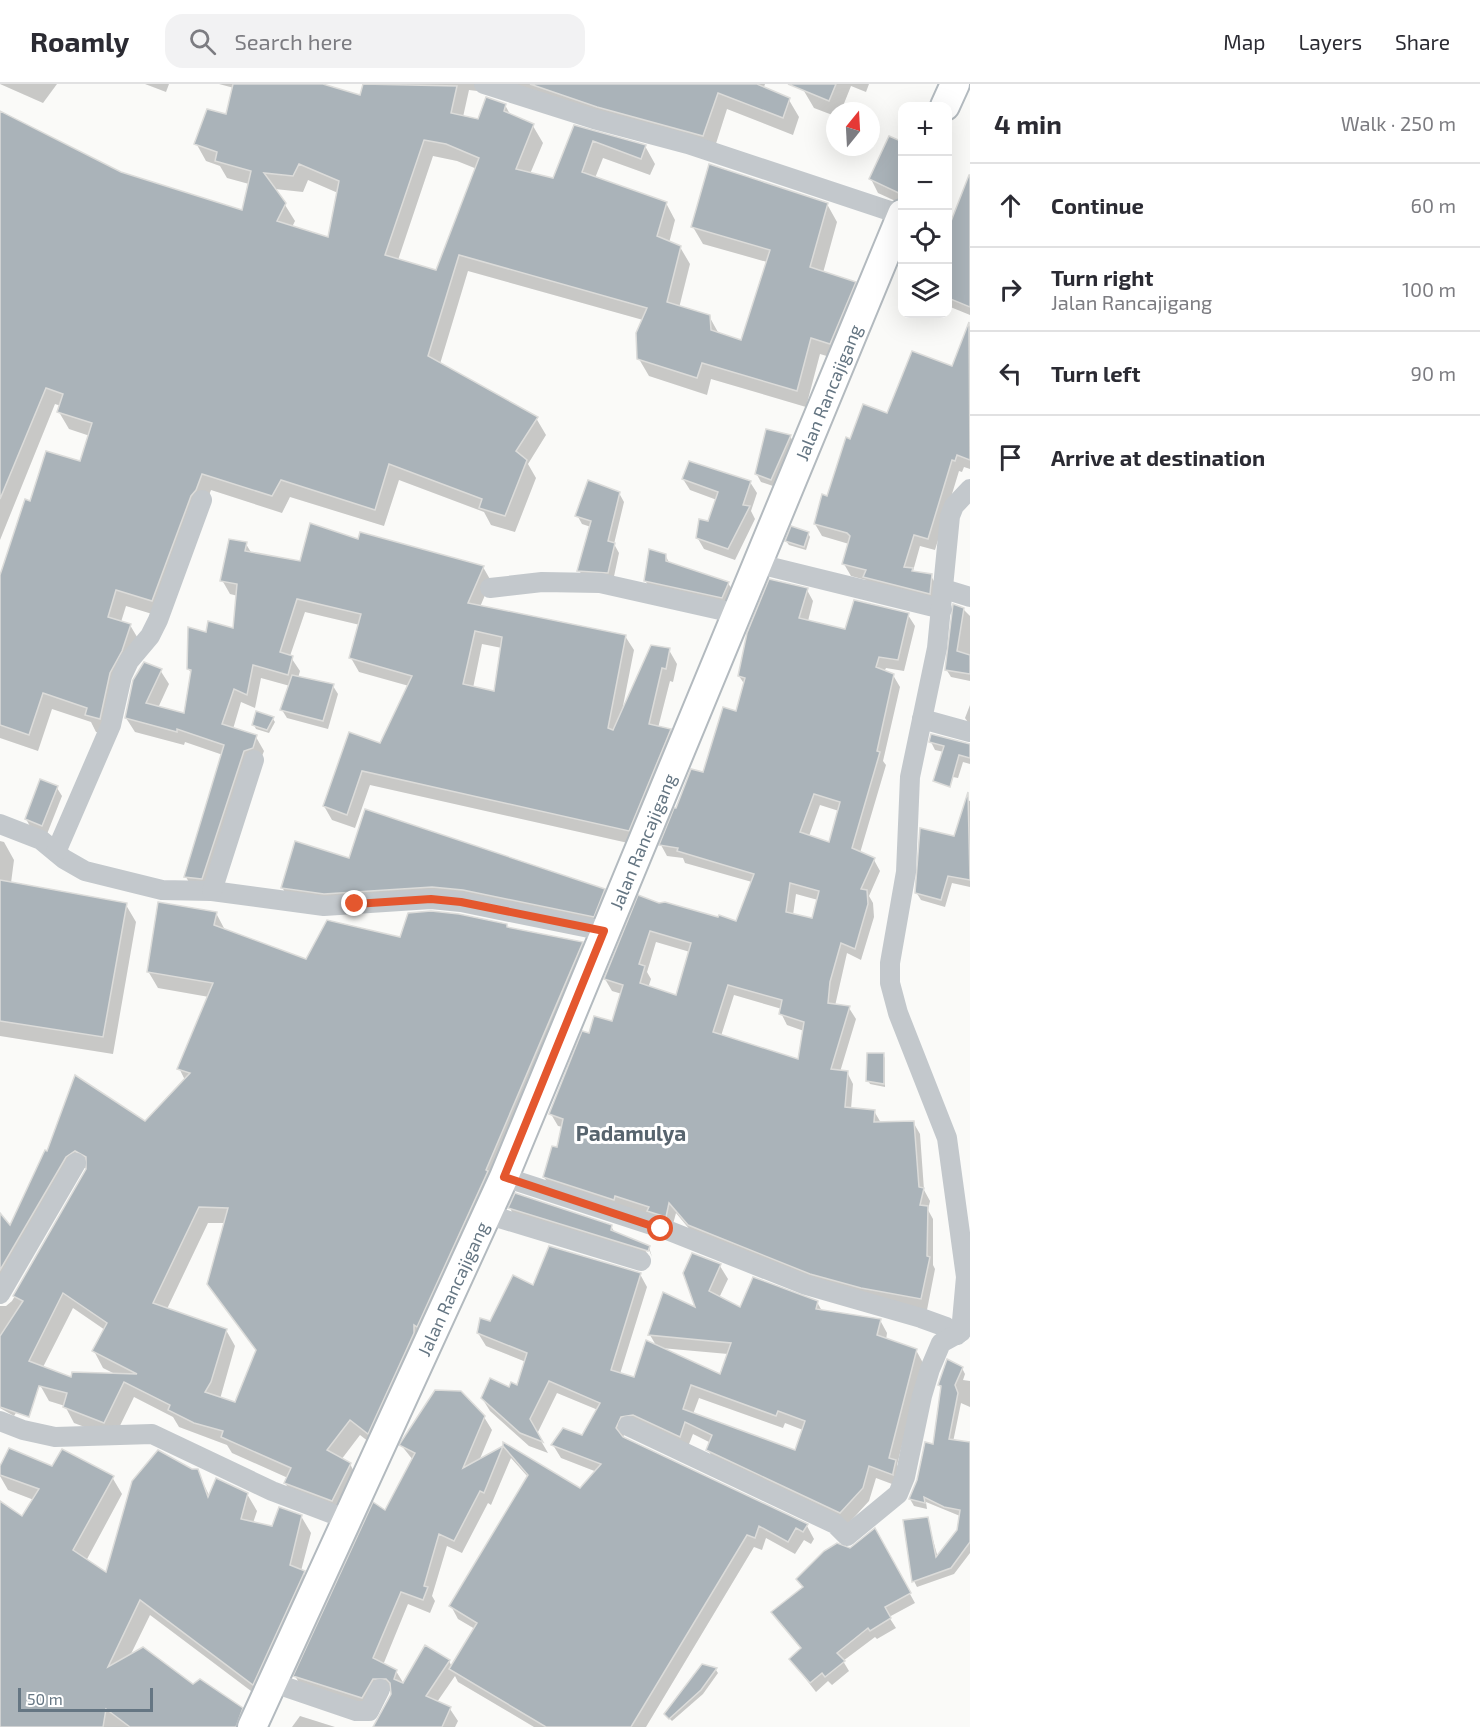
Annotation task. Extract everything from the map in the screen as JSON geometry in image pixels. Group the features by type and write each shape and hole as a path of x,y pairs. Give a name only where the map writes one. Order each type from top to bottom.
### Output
{"main road":[{"path":"947,102 955,84"},
{"name":"Jalan Rancajigang","path":"252,1727 504,1177 898,225"}],"street":[{"path":"484,84 594,120 688,144 898,214"},
{"path":"504,1177 667,1230 806,1285 921,1318 948,1330 961,1332 966,1277 947,1138 910,1049 890,983 890,963 906,863 910,777 922,719 929,605 944,589 950,516 954,506 970,489"},
{"path":"56,852 111,725 122,676 129,661 150,636 158,620 202,500"},
{"path":"759,564 868,593 929,605"},
{"path":"490,588 542,582 600,583 738,614"},
{"path":"944,589 970,597"},
{"path":"922,719 970,732"},
{"path":"212,891 254,760"},
{"path":"0,824 41,840 85,871 111,880 162,890 212,891 324,906 431,899 471,904 604,931"},
{"path":"0,1294 76,1163"},
{"path":"486,1214 641,1261"},
{"path":"628,1426 837,1528 847,1536 897,1494 905,1477 930,1369 948,1330"},
{"path":"0,1421 23,1430 55,1437 152,1434 272,1491 346,1519"},
{"path":"271,1682 369,1719 380,1689"}],"building":[{"path":"233,84 323,84 360,95 363,84 457,86 451,113 478,119 486,97 506,104 504,111 534,124 516,169 553,178 574,125 646,145 641,159 593,141 582,172 667,202 657,236 681,246 667,302 710,315 711,330 741,340 770,250 691,227 709,164 828,203 810,267 856,282 830,344 811,338 797,391 702,363 697,378 637,359 636,333 647,308 459,255 428,356 538,417 516,451 527,460 505,516 479,508 482,499 389,464 375,510 281,480 272,496 202,474 191,496 152,601 116,590 108,617 131,624 122,651 110,673 100,719 85,715 87,708 43,693 29,735 0,725 0,575 25,499 30,501 46,451 80,461 92,423 57,412 63,394 46,388 0,499 0,111 121,172 242,210 251,171 215,161 217,152 194,144 207,109 226,114","holes":["424,140 446,144 479,158 436,270 385,255","299,164 339,181 328,237 277,221 286,203 264,173 293,176"]},
{"path":"530,84 757,84 790,98 783,118 718,93 703,136 597,107"},
{"path":"788,84 836,84 829,101"},
{"path":"889,136 898,140 898,193 869,179"},
{"path":"970,175 970,307 952,300 952,219"},
{"path":"969,322 970,460 957,455 955,461 952,460 928,539 914,535 904,567 913,568 912,571 932,574 930,594 863,577 866,570 842,564 850,536 847,533 814,524 822,494 827,496 846,437 850,439 863,404 887,413 912,351 952,366"},
{"path":"766,429 791,435 771,480 755,474"},
{"path":"689,461 751,481 743,505 750,506 728,549 696,538 699,519 708,521 718,492 682,479"},
{"path":"588,480 620,492 608,541 615,543 608,573 577,571 591,521 575,516"},
{"path":"310,523 358,539 360,532 484,566 468,603 626,635 608,728 613,730 651,645 670,648 666,669 662,668 649,724 671,729 629,831 362,771 347,815 323,806 349,732 380,743 412,676 349,658 361,614 297,599 280,652 293,656 288,675 253,665 247,695 234,689 222,724 257,735 253,748 244,751 202,879 184,877 224,745 177,729 177,732 125,718 133,680 144,662 162,669 146,703 184,713 191,670 187,669 188,627 206,632 208,621 233,628 237,584 220,581 229,539 247,542 245,551 300,561","holes":["475,631 502,637 494,691 463,684"]},
{"path":"791,526 809,532 804,547 785,541"},
{"path":"649,549 666,554 666,561 729,582 722,598 644,581"},
{"path":"769,579 808,588 799,618 845,629 854,600 909,613 898,660 879,657 876,667 894,674 877,751 880,752 852,848 875,858 861,889 867,890 868,904 855,949 841,943 830,982 828,1003 850,1006 831,1069 848,1071 845,1107 875,1110 874,1122 914,1121 919,1187 924,1188 920,1205 928,1206 927,1256 930,1257 921,1299 861,1288 810,1274 688,1225 669,1203 666,1217 647,1211 649,1207 615,1196 614,1200 543,1177 552,1146 557,1147 563,1119 549,1114 582,1031 589,1033 594,1016 612,1021 623,985 604,979 638,895 659,903 665,902 736,921 754,874 677,851 678,848 659,845 691,769 703,772 723,707 736,711 745,678 738,676 747,633","holes":["814,794 840,802 829,842 800,832","790,883 819,891 812,918 786,912","650,931 691,943 676,995 640,983 645,966 639,964","728,985 782,1000 779,1014 804,1022 798,1059 713,1032"]},
{"path":"953,604 964,608 957,651 970,655 970,674 945,670"},
{"path":"292,675 334,684 323,721 280,710"},
{"path":"256,711 274,717 267,730 252,725"},
{"path":"931,734 970,744 970,758 959,755 950,787 933,781 944,746 929,742"},
{"path":"40,779 58,786 42,826 25,819"},
{"path":"968,792 970,880 948,876 941,900 915,893 920,828 954,836"},
{"path":"365,809 605,889 594,917 463,890 432,887 324,894 281,888 295,841 349,858"},
{"path":"0,880 127,903 103,1037 0,1021"},
{"path":"158,902 217,912 214,925 306,959 327,920 400,937 408,913 431,911 459,914 507,924 507,927 583,942 486,1170 488,1171 417,1327 414,1325 414,1333 368,1434 350,1420 327,1450 351,1463 332,1501 284,1483 291,1468 221,1437 223,1431 194,1423 168,1410 170,1405 124,1382 104,1423 63,1407 67,1393 39,1386 29,1417 0,1407 0,1336 23,1301 13,1296 86,1169 86,1157 75,1151 66,1157 0,1270 0,1213 10,1225 45,1150 47,1151 75,1075 145,1121 190,1073 177,1069 213,983 147,972","holes":["199,1207 228,1208 207,1284 256,1350 235,1402 205,1392 211,1382 227,1329 153,1303","63,1293 107,1323 92,1351 137,1374 72,1372 71,1377 29,1361"]},
{"path":"867,1053 884,1053 884,1084 866,1081"},
{"path":"515,1193 612,1225 611,1230 650,1246 648,1251 508,1208"},
{"path":"549,1246 641,1273 611,1370 634,1377 646,1340 720,1374 731,1343 648,1335 663,1292 695,1307 683,1273 692,1253 721,1264 709,1291 740,1307 753,1277 818,1301 816,1309 881,1319 877,1335 917,1349 889,1458 896,1460 893,1475 869,1466 863,1488 840,1513 706,1450 712,1435 685,1422 680,1437 633,1415 621,1417 616,1428 623,1437 808,1524 803,1532 796,1528 788,1542 759,1526 755,1538 747,1535 631,1727 546,1727 449,1669 477,1623 449,1606 528,1475 503,1446 503,1442 580,1488 601,1464 551,1445 563,1428 582,1435 600,1403 549,1381 530,1419 543,1442 520,1433 481,1398 490,1378 509,1387 511,1382 517,1385 527,1353 477,1333 480,1318 490,1321 513,1275 533,1285","holes":["691,1385 776,1416 778,1411 805,1421 795,1450 683,1409"]},
{"path":"947,1359 963,1367 955,1385 958,1393 949,1439 970,1442 970,1542 951,1568 912,1582 903,1520 928,1517 936,1557 957,1530 960,1510 944,1507 924,1497 925,1503 909,1499 917,1480 925,1442 933,1444 941,1386 938,1385"},
{"path":"435,1390 461,1391 485,1416 463,1468 503,1446 484,1493 480,1491 454,1541 439,1534 424,1586 428,1587 423,1600 401,1592 373,1658 397,1670 394,1679 403,1683 425,1645 450,1660 426,1696 451,1707 442,1727 373,1727 391,1694 390,1683 386,1679 373,1679 362,1698 293,1676 373,1502 385,1510 415,1453 399,1445"},
{"path":"9,1448 52,1466 62,1449 114,1476 73,1550 106,1572 132,1481 158,1450 192,1469 198,1469 208,1497 216,1478 248,1493 241,1519 272,1526 279,1507 302,1515 290,1565 305,1571 253,1685 140,1600 108,1667 143,1647 193,1684 200,1679 243,1708 236,1727 130,1727 106,1709 103,1727 0,1727 0,1501 22,1516 39,1489 0,1475 0,1466"},
{"path":"875,1528 911,1593 885,1607 891,1618 870,1631 868,1628 837,1653 845,1661 825,1677 822,1673 810,1683 789,1659 801,1648 771,1612 803,1587 796,1579 824,1551 837,1543 850,1548"},
{"path":"702,1664 717,1668 701,1690 669,1719 664,1714"}],"district":[{"name":"Padamulya","path":"631,1132"}],"route":[{"path":"355,904 402,899 461,902 604,931 504,1177 661,1229"}]}
